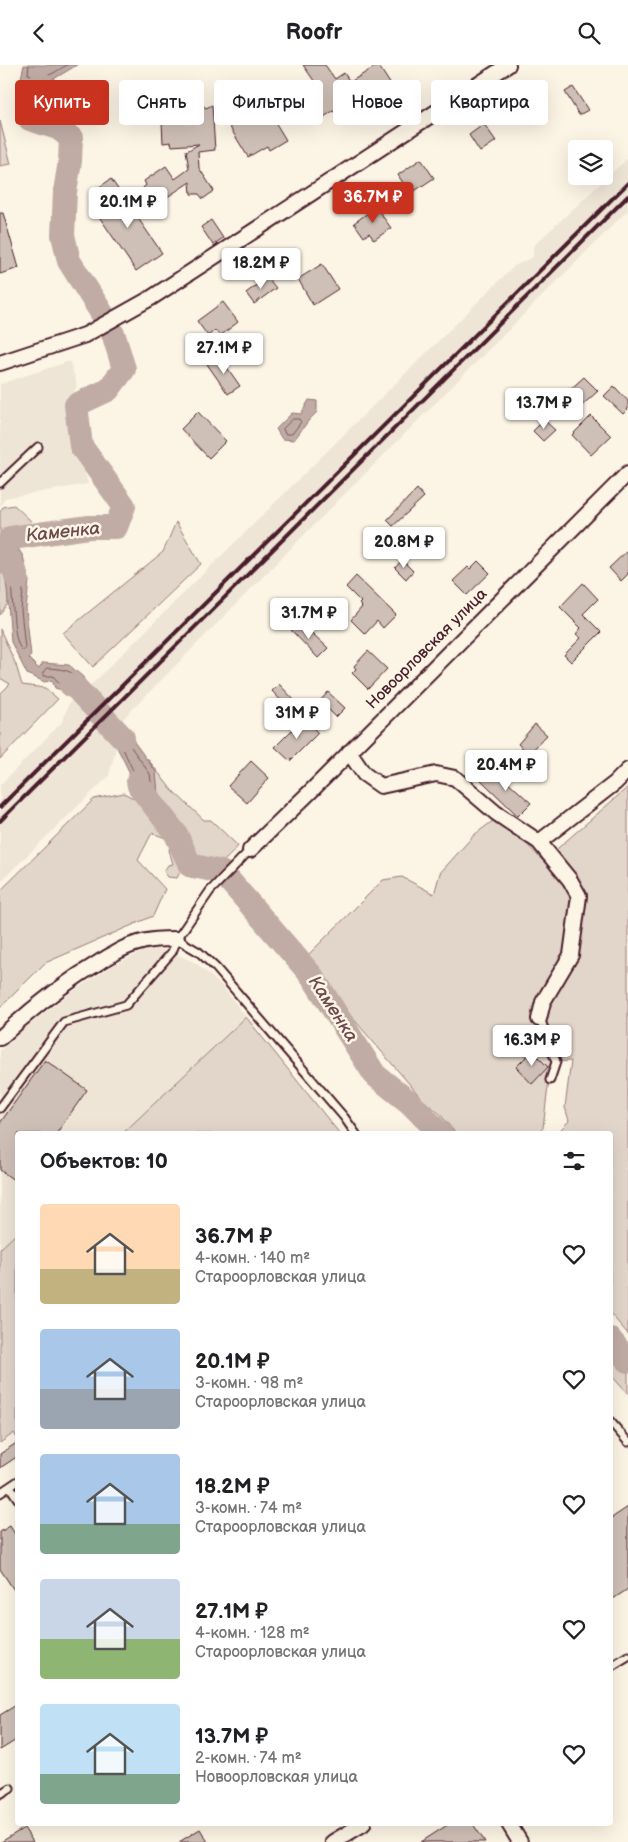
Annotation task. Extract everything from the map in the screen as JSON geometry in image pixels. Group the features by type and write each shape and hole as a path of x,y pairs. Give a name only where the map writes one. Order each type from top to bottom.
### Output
{"street":[{"path":"0,363 85,335 150,298 508,65"},
{"name":"Новоорловская улица","path":"250,850 628,473"},
{"path":"349,753 364,773 381,786 436,774 454,778 496,813 539,843 615,783 628,770"},
{"path":"571,955 579,895"},
{"path":"0,1039 29,1011 72,980 115,953 135,944 153,940 177,939"},
{"path":"333,1842 359,1826"},
{"path":"510,1826 520,1842"}],"lane":[{"path":"0,483 38,447"},
{"path":"539,843 570,880 579,895"},
{"path":"0,1108 64,1022 126,1005 172,952 177,939 210,891 250,850"},
{"path":"177,939 199,952 216,968 354,1131"},
{"path":"550,1079 556,1062 539,1019 543,1002 571,955"},
{"path":"613,1424 628,1442"},
{"path":"0,1493 15,1483"},
{"path":"10,1487 15,1494"},
{"path":"613,1665 628,1656"},
{"path":"0,1794 10,1788"}],"shaded area":[{"path":"0,121 11,164 0,166"},
{"path":"628,158 628,210 123,719 109,776 0,882 0,785 62,722 69,703 92,684 514,266 533,257 533,246 599,185 613,185 613,172"},
{"path":"70,361 77,385 68,408 88,484 5,498 0,507 0,384"},
{"path":"14,505 31,521 14,558 14,594 0,615 0,512 3,507"},
{"path":"176,522 201,564 93,667 63,633 163,552"},
{"path":"0,629 16,665 22,685 45,688 58,699 0,759 0,694 10,684 0,678"},
{"path":"147,758 171,789 204,820 211,820 238,846 220,863 204,865 195,878 180,872 177,878 168,877 164,871 168,865 173,864 169,850 171,840 152,833 138,860 165,889 153,916 45,963 0,1008 0,891 94,799 124,793 151,811 159,809 156,772"},
{"path":"628,787 628,1334 613,1316 613,1131 559,1131 569,1121 565,1107 571,1061 551,1062 543,1128 540,1131 454,1131 440,1114 423,1100 303,960 383,880 402,877 434,894 440,873 474,835 494,820 519,836 543,861"},
{"path":"151,948 172,952 196,963 222,986 246,1017 125,1131 15,1131 15,1235 0,1249 0,1051 22,1030 69,994 115,964"},
{"path":"246,1017 338,1131 125,1131"},
{"path":"15,1235 15,1435 14,1433 0,1443 0,1249"},
{"path":"613,1343 628,1361 628,1394 613,1377"}],"water":[{"path":"24,65 77,65 52,80 29,80 21,78"},
{"path":"309,400 317,401 317,412 294,440 282,439 276,429 292,413 301,414"},
{"path":"11,538 23,556 29,581 26,609 31,656 28,658 39,669 43,663 69,665 83,677 88,691 97,698 99,704 90,711 81,707 80,702 72,694 55,688 52,680 45,682 27,674 11,642 7,589 1,553"},
{"path":"102,712 113,723 121,724 156,772 159,809 145,804 111,736 98,719"}],"building":[{"path":"303,65 325,65 335,79 344,73 349,80 333,80 333,111 323,118 323,80 314,80"},
{"path":"378,65 388,80 353,80"},
{"path":"573,87 588,110 579,115 565,92"},
{"path":"212,105 215,150 198,152 199,168 214,191 203,199 199,194 191,194 190,182 158,203 156,199 152,201 143,188 146,185 144,181 166,166 175,179 189,169 186,150 199,144 172,146 171,142 163,143 162,125 204,125 204,106 206,108"},
{"path":"228,125 277,125 286,140 269,150 267,146 248,157"},
{"path":"485,125 496,141 480,152 469,135"},
{"path":"421,159 434,178 410,194 398,175"},
{"path":"111,179 162,253 136,271 100,218 113,209 98,188"},
{"path":"376,207 391,228 374,240 369,233 364,237 354,223"},
{"path":"0,213 3,213 19,268 0,274"},
{"path":"211,220 223,238 213,245 201,227"},
{"path":"322,264 338,289 313,305 298,279"},
{"path":"267,277 276,288 254,304 246,293"},
{"path":"223,302 238,322 220,336 215,330 208,336 197,321"},
{"path":"219,356 240,386 228,394 207,364"},
{"path":"584,377 598,391 578,409 565,394"},
{"path":"614,386 628,401 628,409 623,414 604,396"},
{"path":"198,412 226,441 209,458 181,429"},
{"path":"591,416 611,436 591,455 572,435"},
{"path":"544,420 555,430 543,441 533,431"},
{"path":"417,489 424,497 393,526 387,520"},
{"path":"628,550 628,574 621,581 609,568"},
{"path":"402,560 413,571 406,579 395,568"},
{"path":"478,561 490,573 467,595 453,581 468,567 470,569"},
{"path":"356,576 396,615 383,628 377,621 365,634 351,620 362,607 359,604 361,602 346,587"},
{"path":"583,583 598,599 583,614 601,632 571,662 564,655 581,638 576,634 581,628 560,607"},
{"path":"299,621 328,648 318,658 291,630"},
{"path":"368,651 387,669 368,689 352,673 356,669 354,666"},
{"path":"279,684 295,701 288,708 272,691"},
{"path":"328,692 345,708 336,717 320,701"},
{"path":"304,718 318,733 290,761 275,747"},
{"path":"535,724 547,735 529,754 518,744"},
{"path":"251,761 269,778 247,803 228,786"},
{"path":"493,768 531,803 518,816 481,780"},
{"path":"532,1051 548,1067 532,1084 516,1067"},
{"path":"45,1060 87,1090 58,1131 15,1131 15,1181 0,1170 0,1123"},
{"path":"15,1444 15,1458 0,1468 0,1454"},
{"path":"628,1507 628,1589 613,1599 613,1517"},
{"path":"10,1526 15,1534 15,1592 0,1569 0,1532"},
{"path":"15,1706 15,1741 0,1750 0,1715"},
{"path":"446,1826 474,1826 485,1842 421,1842"},
{"path":"24,1828 33,1842 1,1842"},
{"path":"200,1829 208,1842 179,1842"}],"waterway":[{"name":"Каменка","path":"17,579 15,571 1,553 11,538 89,527 116,527 124,506 81,446 76,405 108,390 124,369 114,336 69,261 63,235 65,192 70,161 71,138 58,128 49,125"},
{"name":"Каменка","path":"71,685 123,738"},
{"name":"Каменка","path":"138,781 139,786 176,834 190,865 221,872"},
{"name":"Каменка","path":"228,879 312,976 375,1075 409,1102 438,1131"},
{"name":"Каменка","path":"613,1343 628,1361"}],"railway":[{"path":"0,807 628,183"},
{"path":"0,821 628,196"}]}
